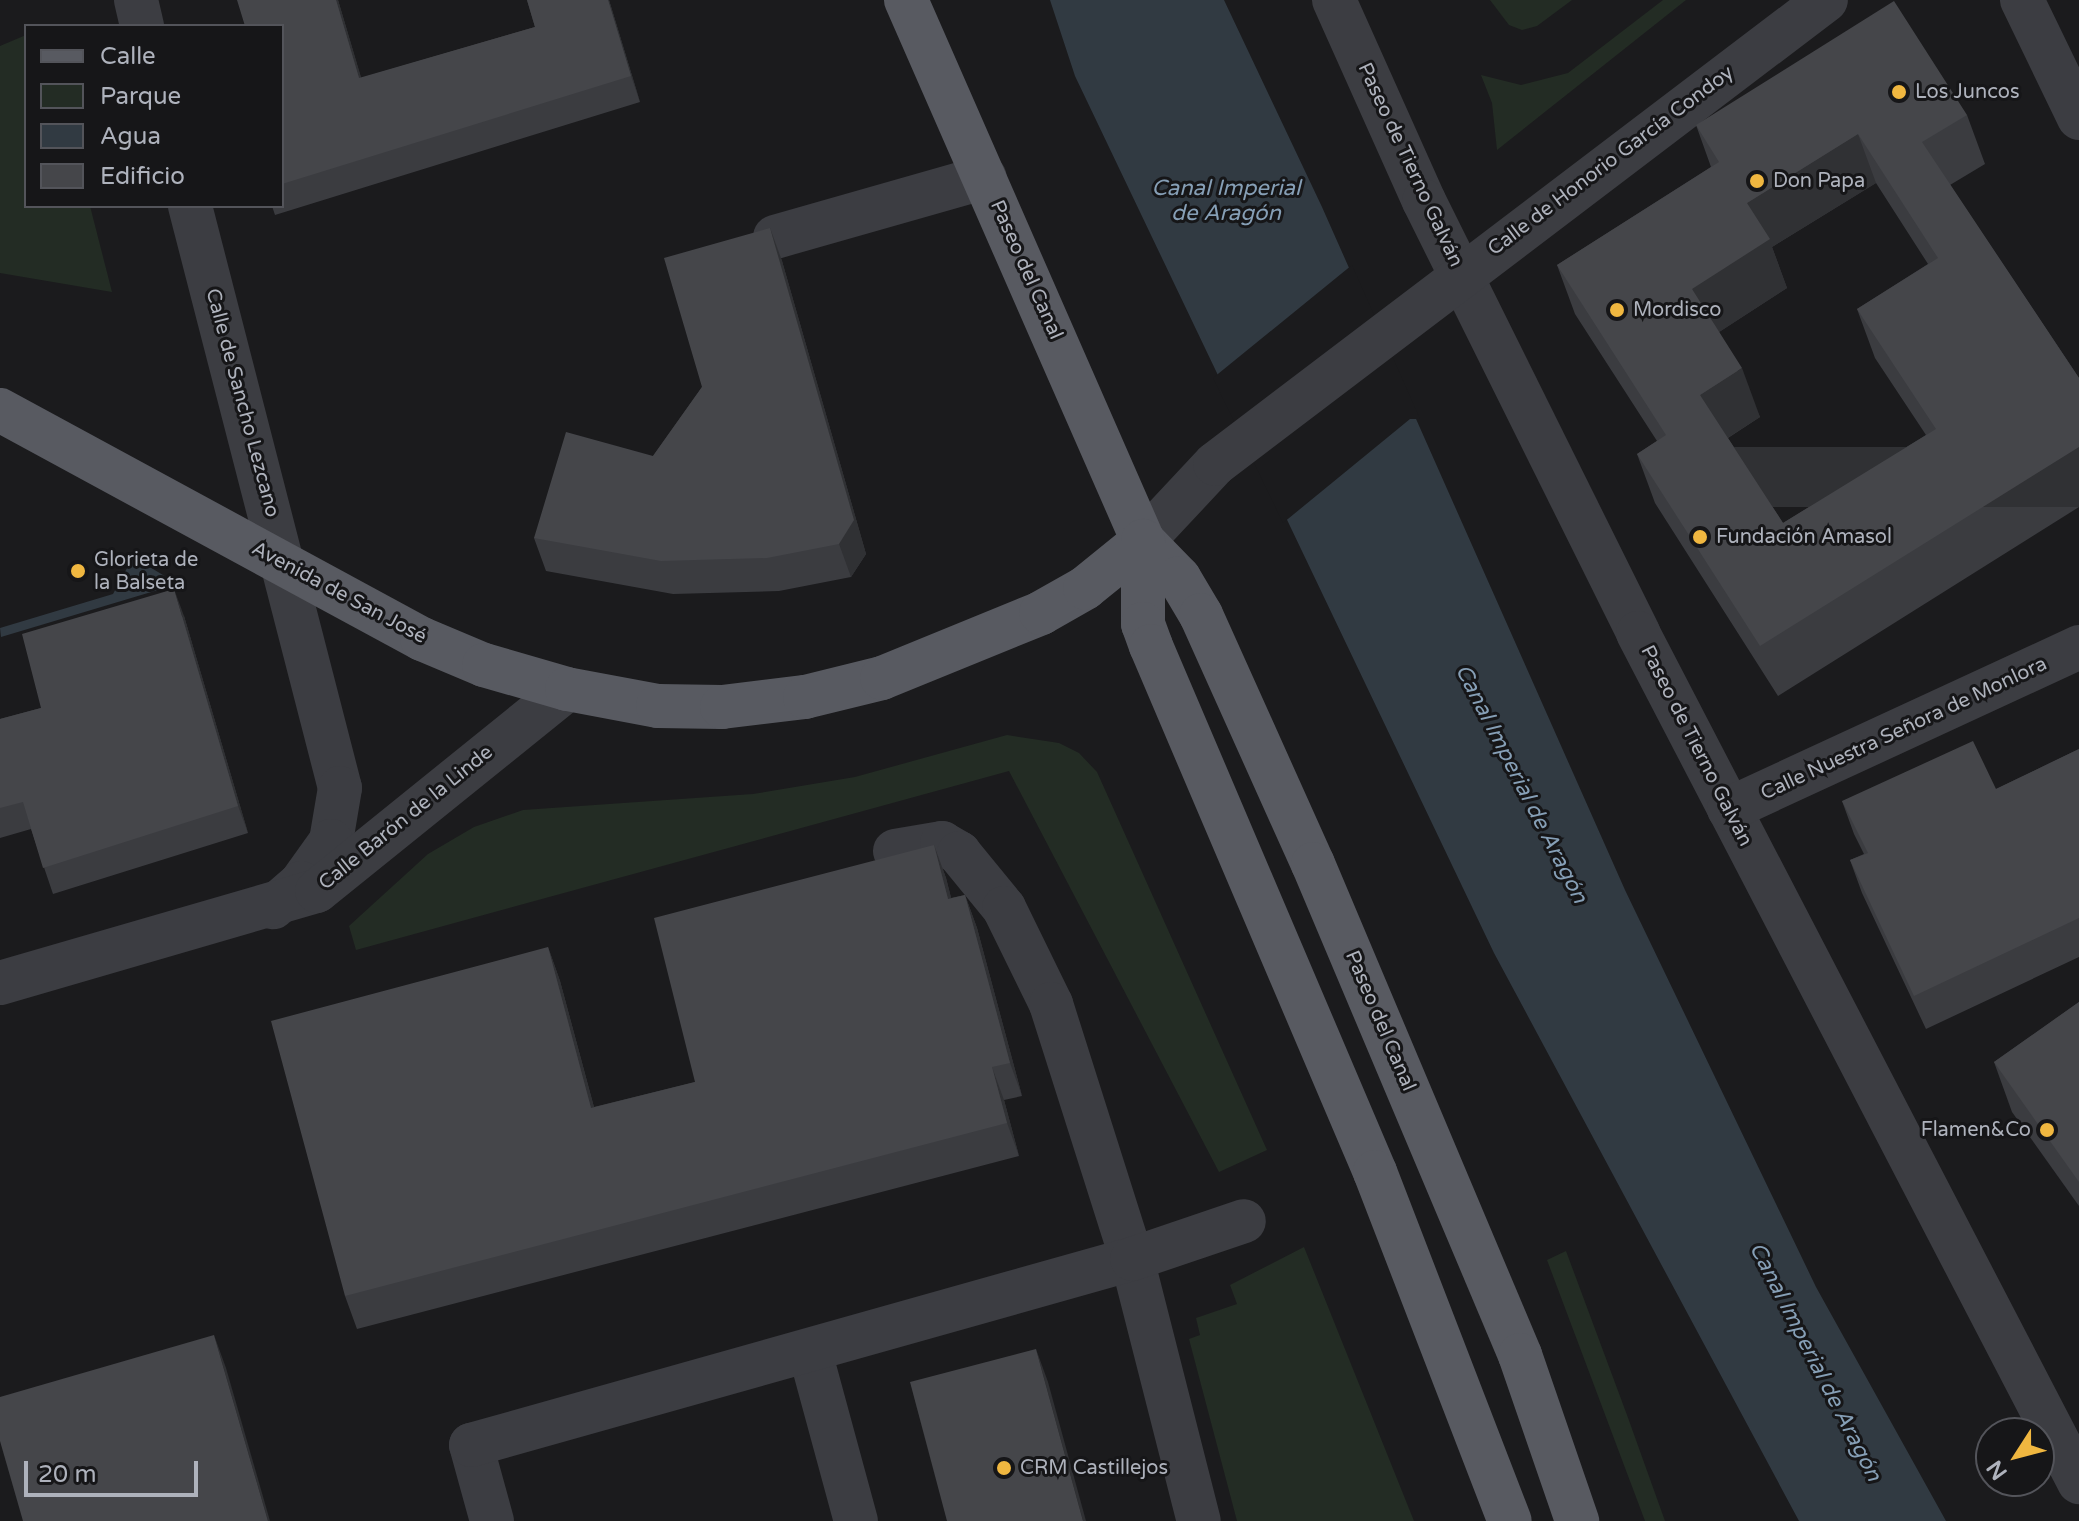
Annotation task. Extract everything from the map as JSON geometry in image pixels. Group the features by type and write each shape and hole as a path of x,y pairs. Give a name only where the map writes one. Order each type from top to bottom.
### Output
{"main road":[{"name":"Paseo del Canal","path":"906,0 1143,541 1179,578 1201,615 1319,879 1503,1312 1577,1521"},
{"name":"Avenida de San José","path":"0,410 422,639 484,665 567,689 658,706 722,707 805,697 882,678 1041,613 1085,588 1143,541"},
{"name":"Paseo del Canal","path":"1143,541 1141,598 1151,646 1381,1186 1510,1521"}],"street":[{"path":"136,0 142,24"},
{"name":"Paseo de Tierno Galván","path":"1334,0 1461,273 1729,809 2079,1482"},
{"name":"Calle de Honorio García Condoy","path":"1143,541 1215,464 1461,273 1826,0"},
{"path":"2022,0 2079,118"},
{"path":"775,237 985,177"},
{"name":"Calle de Sancho Lezcano","path":"191,208 335,760 339,817 320,861 273,907"},
{"name":"Calle Nuestra Señora de Monlora","path":"1729,809 2079,647"},
{"name":"Calle Barón de la Linde","path":"0,983 273,907 317,891 567,689"},
{"path":"895,851 934,843 949,846 1004,908 1071,1056 1132,1259 1199,1521"},
{"path":"492,1521 471,1445 1132,1259 1244,1221"},
{"path":"810,1352 856,1521"}],"green space":[{"path":"1490,0 1572,0 1537,26 1522,30 1509,25"},
{"path":"1663,0 1686,0 1497,150 1492,103 1481,75 1521,85 1568,73"},
{"path":"24,36 24,208 91,208 112,292 0,273 0,46"},
{"path":"1007,735 1059,743 1079,753 1097,772 1267,1150 1219,1172 1009,771 356,950 349,926 428,854 474,827 523,810 753,794 855,777"},
{"path":"1304,1247 1414,1521 1237,1521 1189,1339 1200,1335 1196,1318 1237,1304 1230,1285"},
{"path":"1566,1251 1665,1521 1645,1521 1547,1260"}],"water":[{"name":"Canal Imperial de Aragón","path":"1050,0 1224,0 1322,207 1625,890 1816,1287 1946,1521 1799,1521 1494,953 1075,76"},
{"path":"133,557 178,584 1,637 0,628 113,594"}],"pier":[{"path":"1352,265 1420,419 1410,419 1283,523 1213,378"}],"building":[{"path":"237,0 336,0 359,78 535,27 527,0 608,0 631,76 284,183 284,24 244,24"},
{"path":"1894,1 1967,115 1922,142 2079,378 2079,447 1760,646 1637,454 1666,435 1557,265 1719,162 1696,125","holes":["1858,134 1938,258 1857,309 1936,429 1783,523 1700,395 1742,368 1692,289 1770,239 1747,203"]},
{"path":"770,228 854,520 839,544 767,558 661,561 534,538 566,432 653,456 702,387 664,258"},
{"path":"174,589 238,806 43,868 23,802 0,808 0,719 41,708 22,634"},
{"path":"1973,741 1996,789 2079,749 2079,918 1914,996 1850,860 1868,853 1842,801"},
{"path":"934,845 948,899 965,895 1010,1063 992,1067 1007,1123 345,1296 271,1021 548,947 591,1108 695,1082 654,918"},
{"path":"2079,1002 2079,1182 1994,1062"},
{"path":"214,1335 268,1521 23,1521 0,1441 0,1397"},
{"name":"CRM Castillejos","path":"1036,1349 1083,1521 947,1521 910,1382"}],"place":[{"name":"Los Juncos","path":"1899,92"},
{"name":"Don Papa","path":"1757,181"},
{"name":"Mordisco","path":"1617,310"},
{"name":"Fundación Amasol","path":"1700,537"},
{"name":"Glorieta de la Balseta","path":"78,571"},
{"name":"Flamen&Co","path":"2047,1130"},
{"name":"CRM Castillejos","path":"1004,1468"}]}
